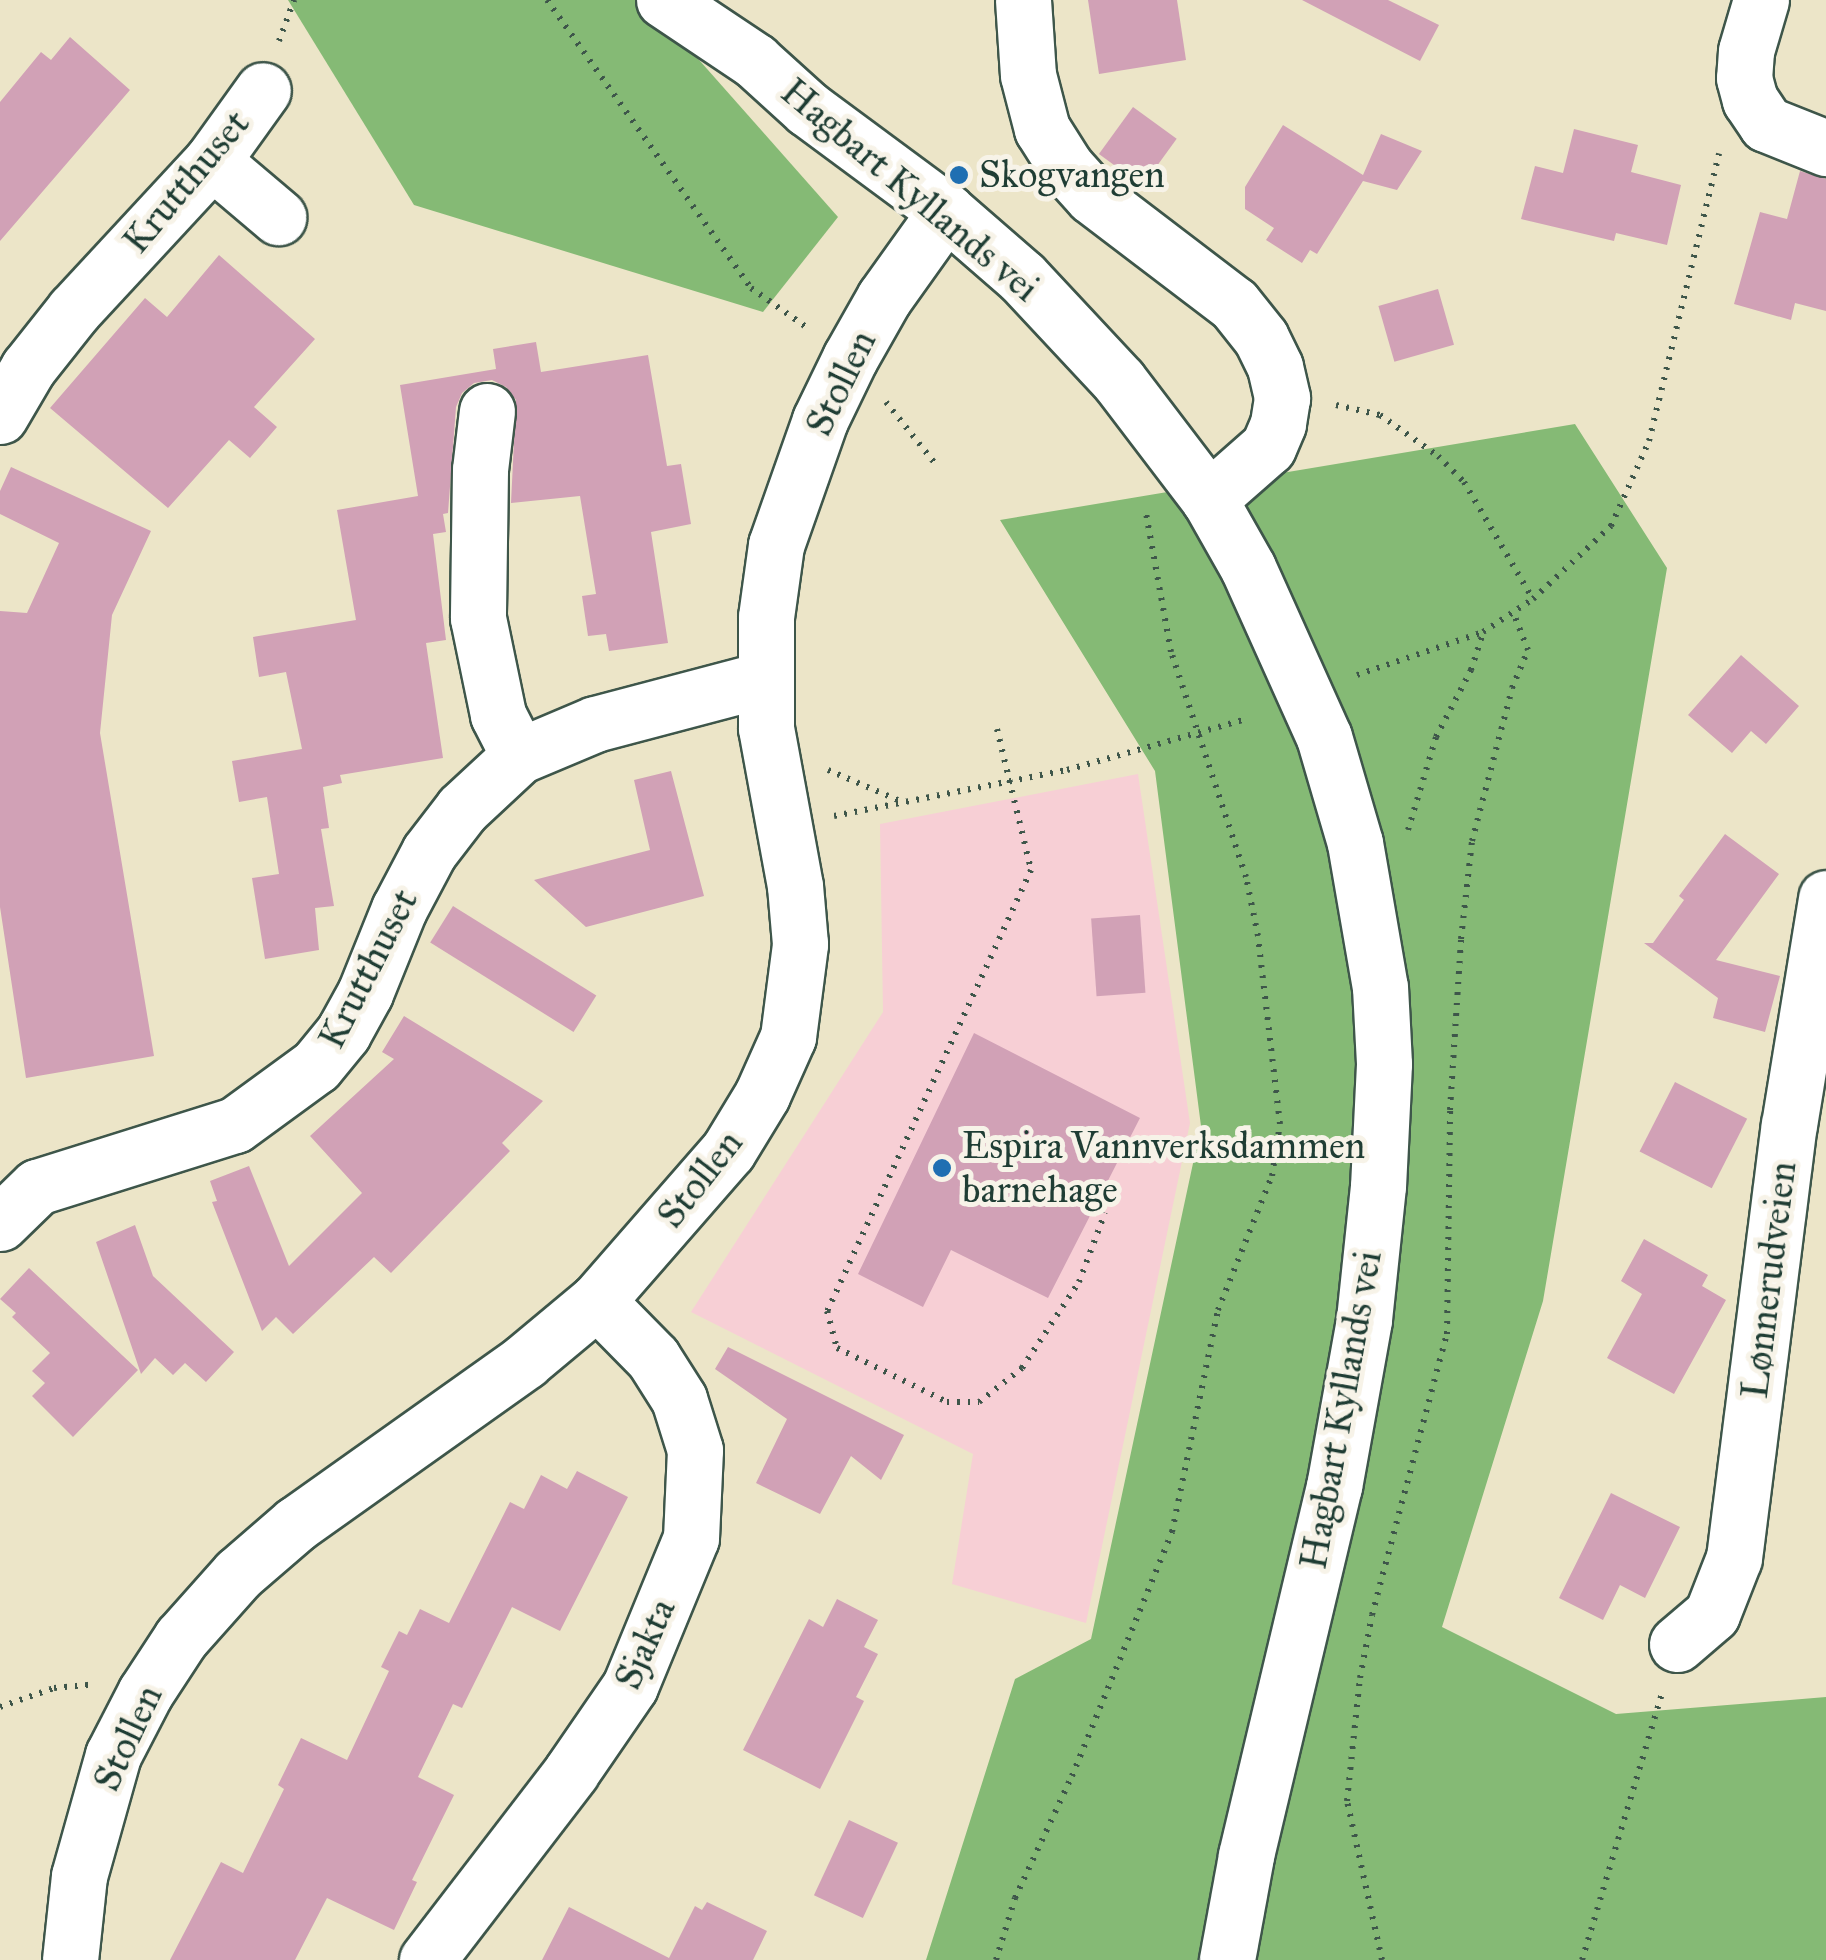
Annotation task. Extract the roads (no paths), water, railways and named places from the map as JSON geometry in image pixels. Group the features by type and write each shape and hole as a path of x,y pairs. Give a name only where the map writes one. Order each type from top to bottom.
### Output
{"street":[{"name":"Hagbart Kyllands vei","path":"664,0 755,60 808,109 946,211 1022,277 1119,382 1209,500 1248,568 1324,738 1364,875 1380,987 1384,1064 1378,1186 1364,1320 1334,1486 1246,1856 1226,1960"},
{"name":"Hagbart Kyllands vei","path":"712,0 755,60"},
{"path":"1023,0 1028,76 1042,130 1066,168 1092,196 1234,304 1260,338 1275,367 1282,398 1278,424 1268,446 1209,500"},
{"path":"1761,0 1746,51 1744,78 1750,100 1766,124 1826,148"},
{"name":"Krutthuset","path":"0,416 28,368 74,310 212,161 263,90"},
{"path":"212,161 278,217"},
{"name":"Stollen","path":"70,1960 79,1876 113,1755 144,1693 181,1638 238,1574 296,1524 524,1361 597,1301 728,1151 762,1096 788,1037 800,944 795,886 772,774 765,679 766,617 776,544 820,420 850,358 884,298 946,211"},
{"path":"487,411 480,470 478,618 498,715 519,756"},
{"name":"Krutthuset","path":"5,1199 235,1124 316,1066 343,1034 365,993 399,909 429,852 462,809 519,756 595,724 765,679"},
{"name":"Lønnerudveien","path":"1677,1644 1712,1614 1734,1558 1789,1125 1826,898"},
{"name":"Sjakta","path":"427,1960 571,1772 630,1686 691,1538 695,1450 679,1399 653,1358 597,1301"}],"place":[{"name":"Skogvangen","path":"959,175"},
{"name":"Espira Vannverksdammen barnehage","path":"942,1168"}]}
